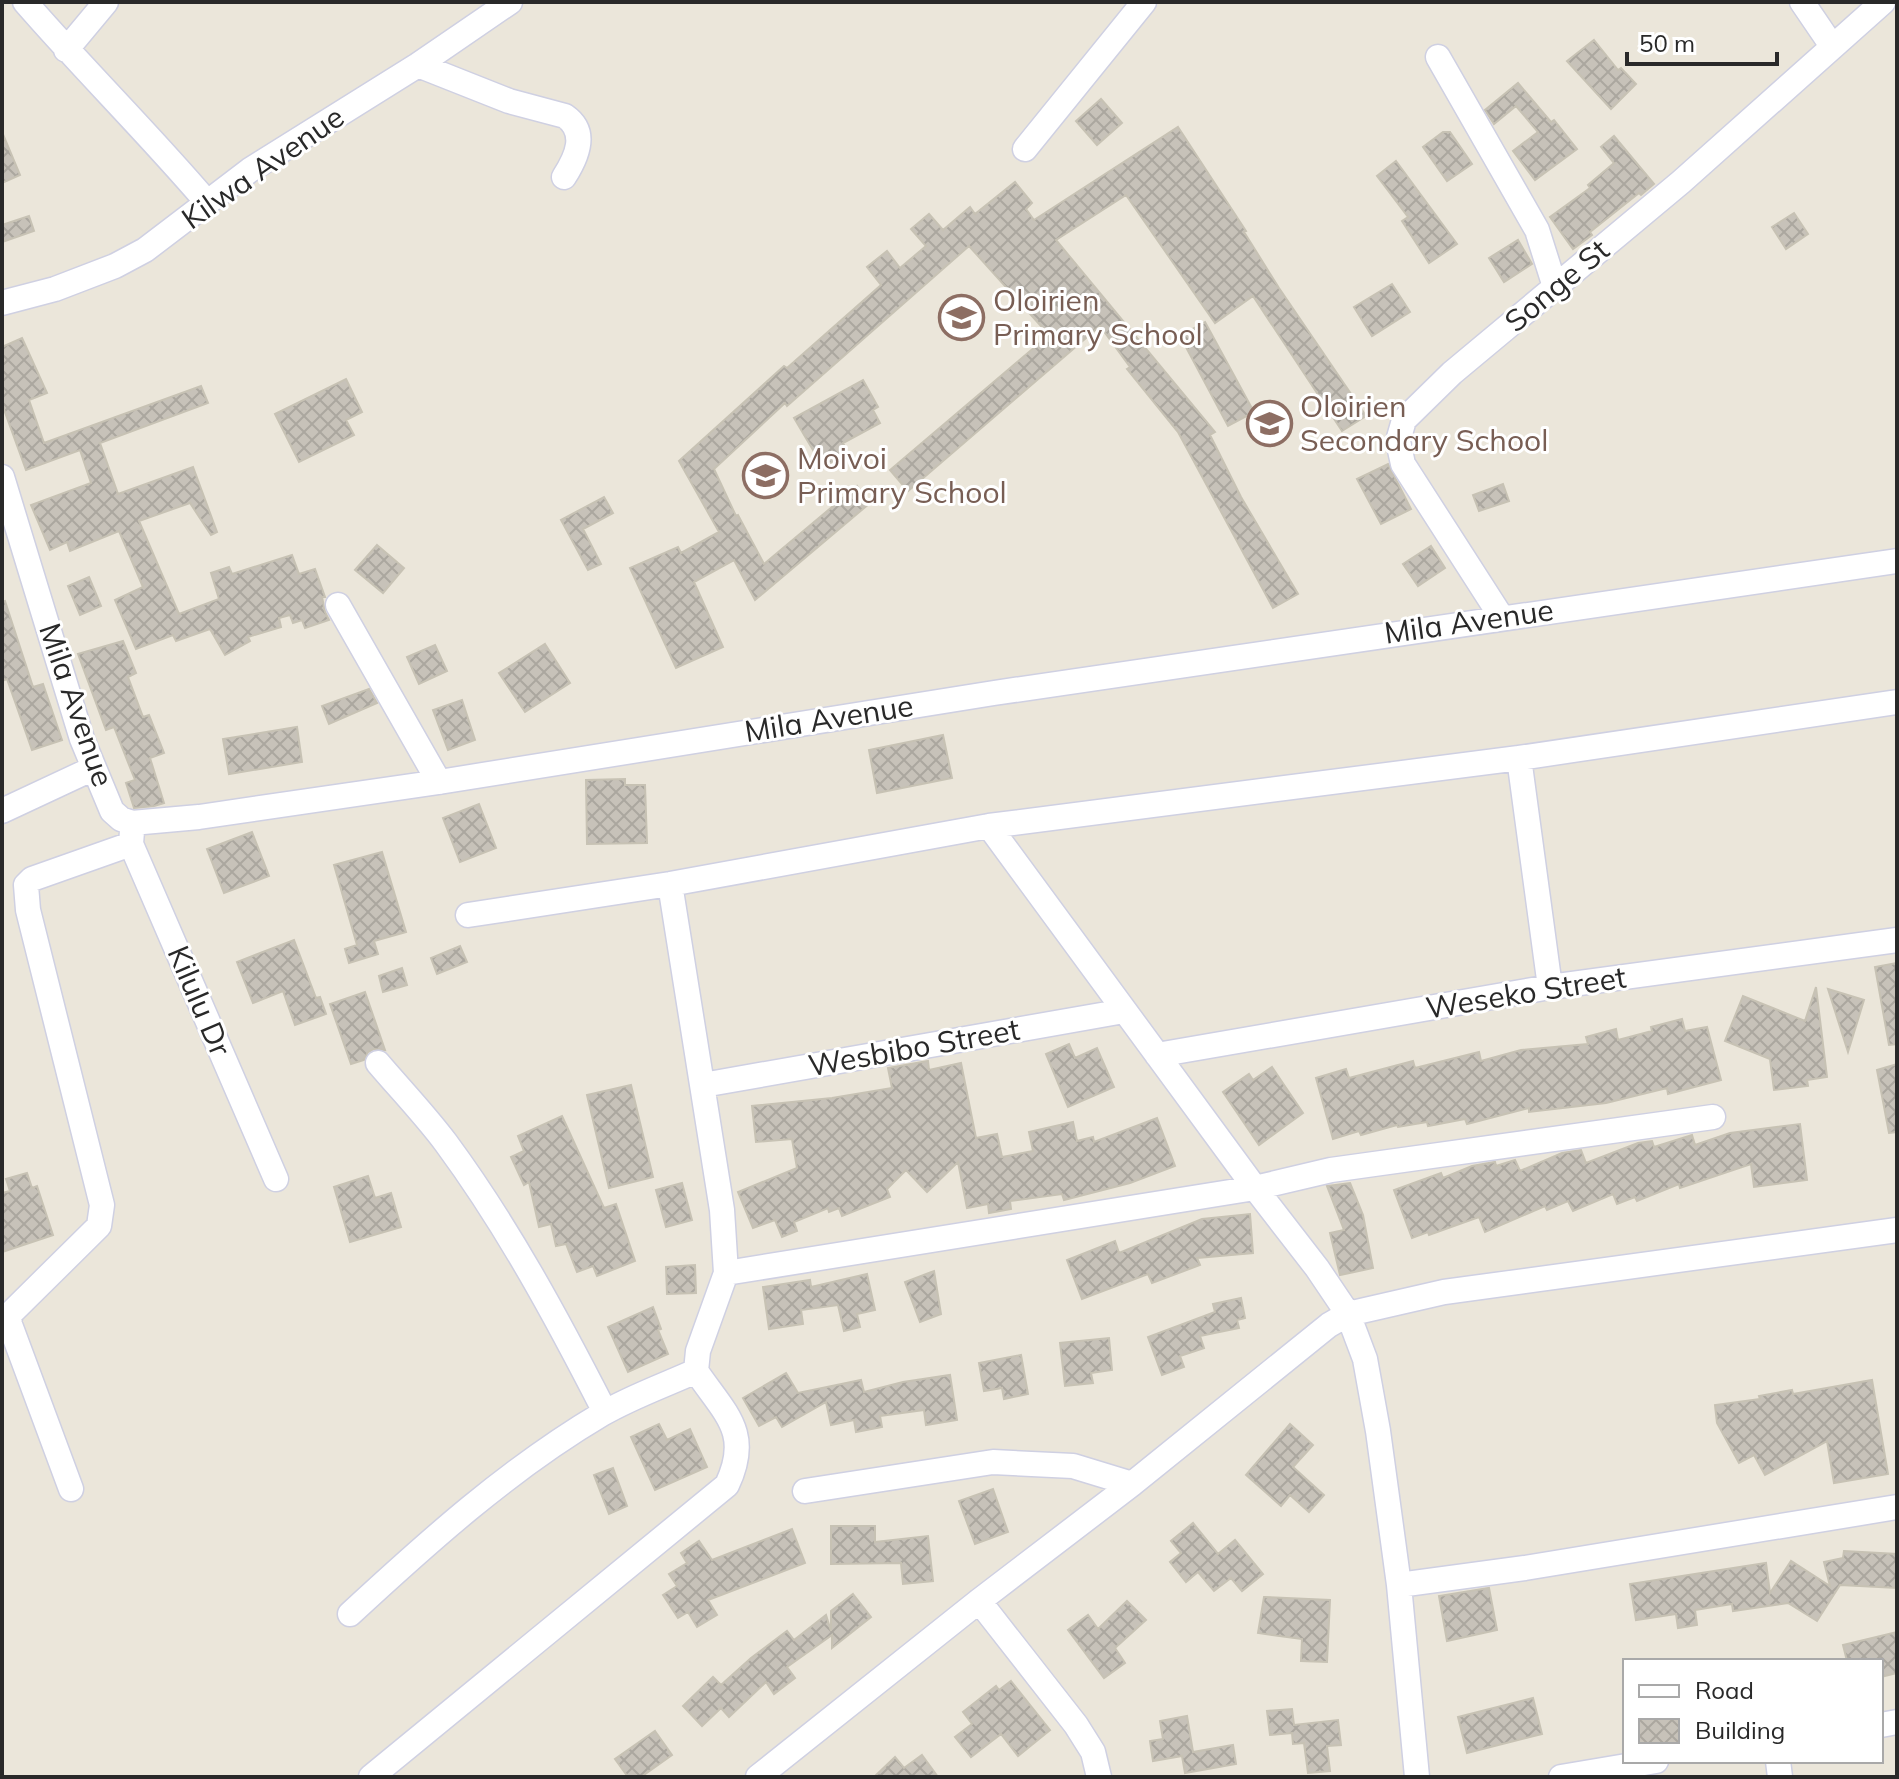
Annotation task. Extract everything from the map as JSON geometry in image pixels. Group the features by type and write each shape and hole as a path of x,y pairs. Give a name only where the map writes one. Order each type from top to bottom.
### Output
{"street":[{"path":"25,2 206,201"},
{"path":"66,50 106,2"},
{"name":"Kilwa Avenue","path":"2,303 55,289 115,266 168,235 206,201 250,170 418,65 510,2"},
{"path":"1025,149 1144,2"},
{"path":"1802,2 1832,46"},
{"name":"Songe St","path":"1502,618 1403,464 1399,432 1404,420 1452,373 1681,182 1883,2"},
{"path":"1438,57 1537,230 1555,287"},
{"path":"418,65 471,88 565,116 574,122 579,138 572,164 564,177"},
{"name":"Mila Avenue","path":"2,477 82,739 112,811 132,833 199,817 297,800 439,782 994,693 1897,561"},
{"path":"338,605 439,782"},
{"path":"468,915 670,884 989,826 1519,758 1897,702"},
{"path":"1519,758 1550,987"},
{"path":"2,811 94,768"},
{"path":"989,826 1348,1314 1368,1373 1378,1431 1399,1585 1417,1777"},
{"path":"71,1489 9,1322 11,1313 99,1226 102,1205 28,910 26,885 132,833"},
{"name":"Kilulu Dr","path":"132,833 276,1179"},
{"path":"371,1777 727,1485 737,1464 739,1446 735,1428 696,1371 698,1351 726,1273 722,1210 670,884"},
{"name":"Weseko Street","path":"1157,1055 1550,987 1897,940"},
{"name":"Wesbibo Street","path":"703,1085 1124,1011"},
{"path":"378,1063 445,1141 490,1206 569,1342 605,1412"},
{"path":"726,1273 1255,1188 1331,1170 1713,1117"},
{"path":"758,1777 1132,1484 1228,1404 1329,1325 1348,1314 1444,1292 1897,1230"},
{"path":"350,1614 476,1502 532,1458 605,1412 696,1371"},
{"path":"805,1491 993,1462 1073,1466 1132,1484"},
{"path":"1399,1585 1525,1568 1897,1507"},
{"path":"979,1601 1076,1725 1093,1752 1099,1777"},
{"path":"1561,1777 1644,1763"}],"building":[{"path":"1594,40 1618,70 1621,68 1636,84 1611,109 1567,61"},
{"path":"1518,83 1577,149 1535,180 1513,151 1538,132 1516,106 1494,124 1485,110"},
{"path":"1101,99 1122,123 1097,145 1076,121"},
{"path":"1178,127 1279,288 1366,416 1342,431 1253,296 1215,323 1126,195 1056,240 1215,432 1210,435 1241,497 1298,594 1273,608 1178,432 1127,369 1130,367 1100,326 908,491 890,470 1049,335 969,246 787,406 785,403 714,469 736,516 764,564 857,486 870,503 755,600 734,560 694,582 723,647 676,668 630,568 678,547 681,553 719,532 679,461 784,366 787,368 881,285 867,267 887,251 900,268 926,246 911,229 929,214 943,230 970,207 975,214 1015,182 1032,203 1026,209 1034,220"},
{"path":"2,132 20,175 2,183"},
{"path":"1443,132 1450,132 1472,164 1447,181 1423,147"},
{"path":"1614,136 1654,184 1590,232 1592,235 1573,249 1550,217 1590,188 1588,185 1614,163 1601,147"},
{"path":"1396,161 1457,244 1429,263 1402,221 1408,217 1377,176"},
{"path":"1794,213 1808,234 1786,249 1772,227"},
{"path":"29,216 34,231 2,242 2,225"},
{"path":"1518,240 1532,264 1504,282 1489,258"},
{"path":"1392,284 1410,312 1372,336 1354,307"},
{"path":"1205,322 1254,412 1228,426 1180,336"},
{"path":"22,338 47,393 29,400 44,443 201,386 208,403 100,443 118,494 193,467 217,532 211,535 190,503 139,521 179,614 219,599 211,573 229,567 232,574 292,555 299,574 315,569 329,620 305,628 302,620 293,623 290,615 279,618 281,627 248,637 250,641 225,655 210,629 176,641 173,635 136,649 115,600 143,587 119,531 70,551 67,542 50,550 31,505 91,483 80,450 26,470 2,404 2,347"},
{"path":"346,379 362,412 346,420 354,435 299,462 275,414"},
{"path":"863,380 878,407 873,410 880,423 843,443 848,453 823,467 794,418"},
{"path":"1388,464 1411,509 1381,524 1357,479"},
{"path":"1503,484 1509,501 1479,511 1473,495"},
{"path":"604,497 613,513 583,529 601,564 588,570 561,520"},
{"path":"377,545 404,568 383,593 355,570"},
{"path":"1431,546 1445,568 1418,586 1403,564"},
{"path":"89,577 101,606 80,615 68,586"},
{"path":"5,601 33,687 43,684 62,740 32,750 7,679 2,681 2,602"},
{"path":"123,641 136,673 128,677 143,717 149,715 164,753 150,758 164,803 154,806 134,808 126,783 135,780 114,727 106,730 78,654"},
{"path":"545,644 570,683 525,712 499,673"},
{"path":"435,645 447,671 419,684 407,657"},
{"path":"369,689 377,703 329,724 322,706"},
{"path":"462,700 475,740 448,750 433,710"},
{"path":"297,727 302,762 229,774 223,739"},
{"path":"943,735 952,778 877,793 869,750"},
{"path":"625,779 625,785 645,785 647,843 587,844 586,780"},
{"path":"479,804 496,848 460,862 443,818"},
{"path":"252,832 269,876 224,893 207,849"},
{"path":"382,852 406,932 374,941 378,954 349,963 345,949 357,945 334,865"},
{"path":"294,940 316,998 320,997 326,1014 295,1025 283,991 253,1003 237,962"},
{"path":"460,946 467,962 437,974 431,958"},
{"path":"1897,963 1897,1044 1889,1045 1875,967"},
{"path":"402,968 407,985 383,992 379,976"},
{"path":"1816,987 1827,1077 1807,1080 1808,1086 1774,1090 1770,1059 1725,1041 1743,996 1805,1021"},
{"path":"1828,989 1864,1000 1848,1052"},
{"path":"365,992 385,1050 374,1049 368,1052 364,1060 351,1064 330,1004"},
{"path":"1682,1019 1685,1031 1707,1027 1721,1080 1668,1094 1667,1088 1606,1103 1529,1112 1529,1108 1467,1124 1465,1119 1428,1126 1427,1122 1397,1125 1333,1139 1316,1078 1346,1069 1349,1078 1413,1061 1415,1068 1479,1052 1481,1061 1521,1050 1588,1044 1586,1037 1616,1029 1618,1040"},
{"path":"1069,1044 1075,1058 1097,1048 1114,1087 1068,1107 1046,1054"},
{"path":"928,1061 929,1070 961,1063 976,1138 997,1134 1002,1157 1033,1151 1029,1132 1073,1122 1077,1141 1093,1137 1094,1142 1157,1118 1175,1166 1130,1183 1064,1200 1062,1194 1010,1201 1011,1209 989,1213 988,1204 967,1208 958,1162 927,1192 906,1170 887,1189 890,1197 842,1216 839,1208 829,1212 828,1208 794,1222 797,1231 782,1237 775,1220 753,1228 738,1192 797,1168 792,1139 756,1142 752,1106 892,1088 888,1068"},
{"path":"1897,1064 1897,1132 1889,1133 1877,1070"},
{"path":"1272,1067 1303,1113 1259,1145 1223,1092 1249,1074 1253,1080"},
{"path":"631,1085 653,1177 609,1188 587,1095"},
{"path":"562,1116 604,1208 616,1204 635,1261 597,1276 593,1266 577,1272 566,1244 556,1246 551,1224 539,1227 529,1182 524,1185 511,1157 524,1151 518,1136"},
{"path":"1800,1124 1807,1180 1754,1187 1751,1164 1680,1188 1679,1184 1637,1201 1635,1197 1617,1204 1613,1194 1573,1211 1568,1201 1547,1210 1545,1206 1485,1232 1479,1217 1412,1238 1394,1190 1441,1173 1443,1178 1472,1166 1495,1162 1496,1166 1515,1160 1520,1171 1562,1153 1581,1150 1586,1163 1638,1143 1652,1141 1654,1147 1692,1135 1695,1145 1730,1133"},
{"path":"27,1173 32,1188 37,1186 53,1235 2,1252 2,1193 10,1191 6,1179"},
{"path":"368,1176 375,1198 391,1193 401,1227 350,1242 334,1187"},
{"path":"682,1183 692,1220 666,1227 656,1190"},
{"path":"1350,1183 1363,1215 1373,1268 1340,1275 1330,1233 1344,1230 1327,1186"},
{"path":"1250,1214 1253,1253 1197,1258 1200,1265 1152,1283 1148,1274 1082,1299 1067,1260 1115,1241 1119,1253 1202,1219"},
{"path":"695,1265 696,1293 667,1294 666,1267"},
{"path":"934,1271 941,1314 920,1322 905,1282"},
{"path":"867,1274 875,1310 857,1314 860,1327 844,1331 838,1305 801,1310 803,1324 769,1329 763,1287 810,1280 811,1287"},
{"path":"1241,1298 1245,1318 1237,1320 1239,1328 1200,1336 1204,1348 1180,1356 1184,1367 1162,1375 1148,1337 1215,1312 1213,1304"},
{"path":"653,1307 668,1354 628,1372 608,1327"},
{"path":"1109,1338 1112,1370 1091,1373 1093,1383 1065,1386 1060,1343"},
{"path":"1021,1355 1028,1394 1004,1399 1002,1388 984,1391 979,1363"},
{"path":"786,1373 798,1393 861,1380 864,1392 950,1375 957,1420 926,1425 924,1410 880,1416 882,1427 856,1432 854,1420 831,1425 826,1402 782,1427 776,1417 759,1426 743,1398"},
{"path":"1872,1380 1888,1474 1834,1483 1827,1441 1765,1475 1754,1455 1739,1463 1717,1423 1715,1405 1760,1399 1759,1396 1792,1390 1793,1394"},
{"path":"659,1424 667,1440 690,1429 707,1467 655,1490 631,1437"},
{"path":"1290,1424 1313,1445 1293,1467 1324,1495 1309,1512 1290,1495 1281,1506 1246,1475"},
{"path":"613,1468 627,1506 609,1514 594,1475"},
{"path":"993,1489 1008,1532 975,1544 959,1501"},
{"path":"1193,1523 1218,1554 1235,1540 1263,1574 1242,1591 1231,1578 1214,1591 1198,1572 1186,1582 1170,1562 1181,1553 1171,1541"},
{"path":"831,1526 875,1526 875,1542 928,1536 933,1581 903,1584 901,1563 831,1564"},
{"path":"792,1529 805,1563 708,1600 717,1615 697,1627 688,1612 678,1618 663,1595 677,1586 669,1574 687,1563 681,1553 699,1541 712,1560"},
{"path":"1844,1551 1897,1554 1897,1588 1840,1585 1817,1621 1788,1603 1733,1611 1732,1604 1695,1610 1697,1625 1678,1628 1676,1614 1636,1620 1630,1584 1766,1563 1770,1593 1791,1561 1830,1586 1824,1562 1843,1558"},
{"path":"1489,1588 1497,1630 1447,1641 1439,1596"},
{"path":"853,1594 871,1617 832,1648 832,1635 787,1667 795,1678 774,1694 766,1682 729,1717 721,1708 702,1726 683,1706 713,1677 721,1685 787,1631 794,1640 826,1615 831,1631 831,1611"},
{"path":"1264,1597 1330,1600 1327,1662 1301,1661 1302,1639 1258,1633"},
{"path":"1127,1601 1146,1620 1115,1648 1125,1663 1104,1678 1068,1630 1088,1615 1098,1629"},
{"path":"1897,1632 1897,1673 1883,1676 1883,1659 1846,1659 1843,1645"},
{"path":"1011,1681 1050,1730 1018,1756 1001,1734 971,1757 955,1737 972,1724 963,1712 996,1686 999,1690"},
{"path":"1533,1698 1542,1734 1467,1753 1458,1717"},
{"path":"1292,1709 1294,1725 1338,1720 1341,1745 1327,1746 1330,1771 1308,1773 1304,1743 1293,1744 1292,1733 1270,1735 1267,1711"},
{"path":"1187,1716 1193,1752 1233,1745 1236,1764 1185,1773 1182,1756 1153,1761 1150,1741 1163,1739 1160,1721"},
{"path":"655,1731 672,1755 641,1777 628,1777 615,1759"},
{"path":"922,1755 938,1777 874,1777 895,1757 904,1768"}],"place":[{"name":"Oloirien Primary School","path":"962,318"},
{"name":"Oloirien Secondary School","path":"1269,424"},
{"name":"Moivoi Primary School","path":"766,476"}]}
